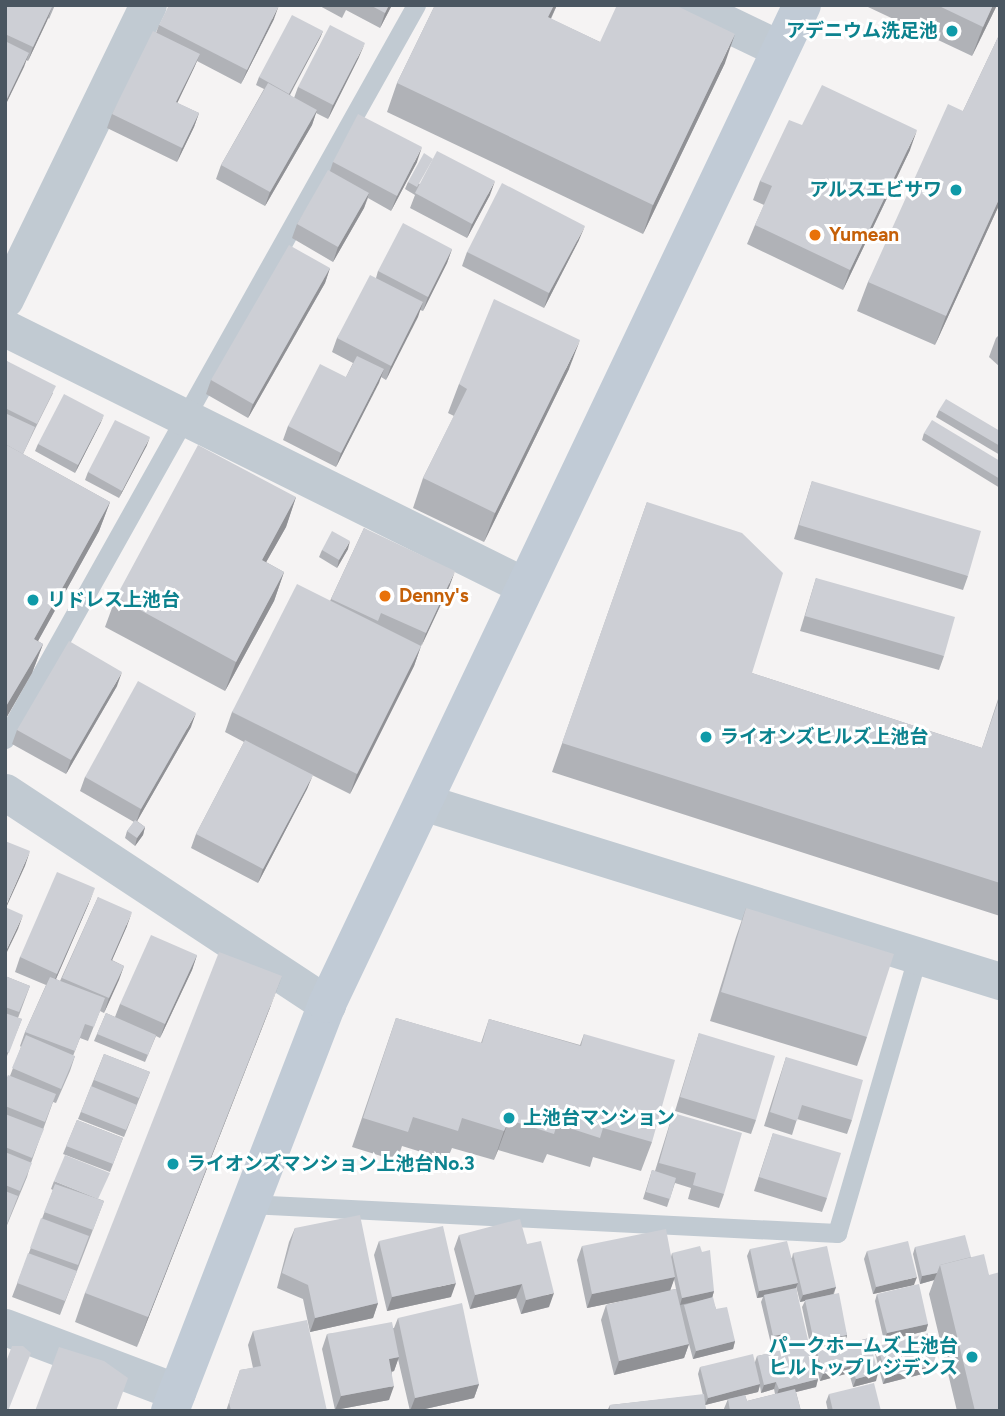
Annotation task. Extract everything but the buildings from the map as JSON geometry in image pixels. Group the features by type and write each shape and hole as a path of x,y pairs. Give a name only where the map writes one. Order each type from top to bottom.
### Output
{"street":[{"path":"5,299 148,5"},
{"path":"688,5 780,49"},
{"path":"5,1327 174,1401 327,1003 802,5"},
{"path":"5,328 525,586"},
{"path":"5,792 327,1003"},
{"path":"423,802 1000,981"}],"lane":[{"path":"5,739 416,5"},
{"path":"248,1204 837,1233 918,955"}],"place":[{"name":"アデニウム洗足池","path":"952,31"},
{"name":"アルスエビサワ","path":"956,190"},
{"name":"Yumean","path":"815,235"},
{"name":"Denny's","path":"385,596"},
{"name":"リドレス上池台","path":"33,600"},
{"name":"ライオンズヒルズ上池台","path":"706,737"},
{"name":"上池台マンション","path":"509,1118"},
{"name":"ライオンズマンション上池台No.3","path":"173,1164"},
{"name":"パークホームズ上池台 ヒルトップレジデンス","path":"972,1357"}]}
